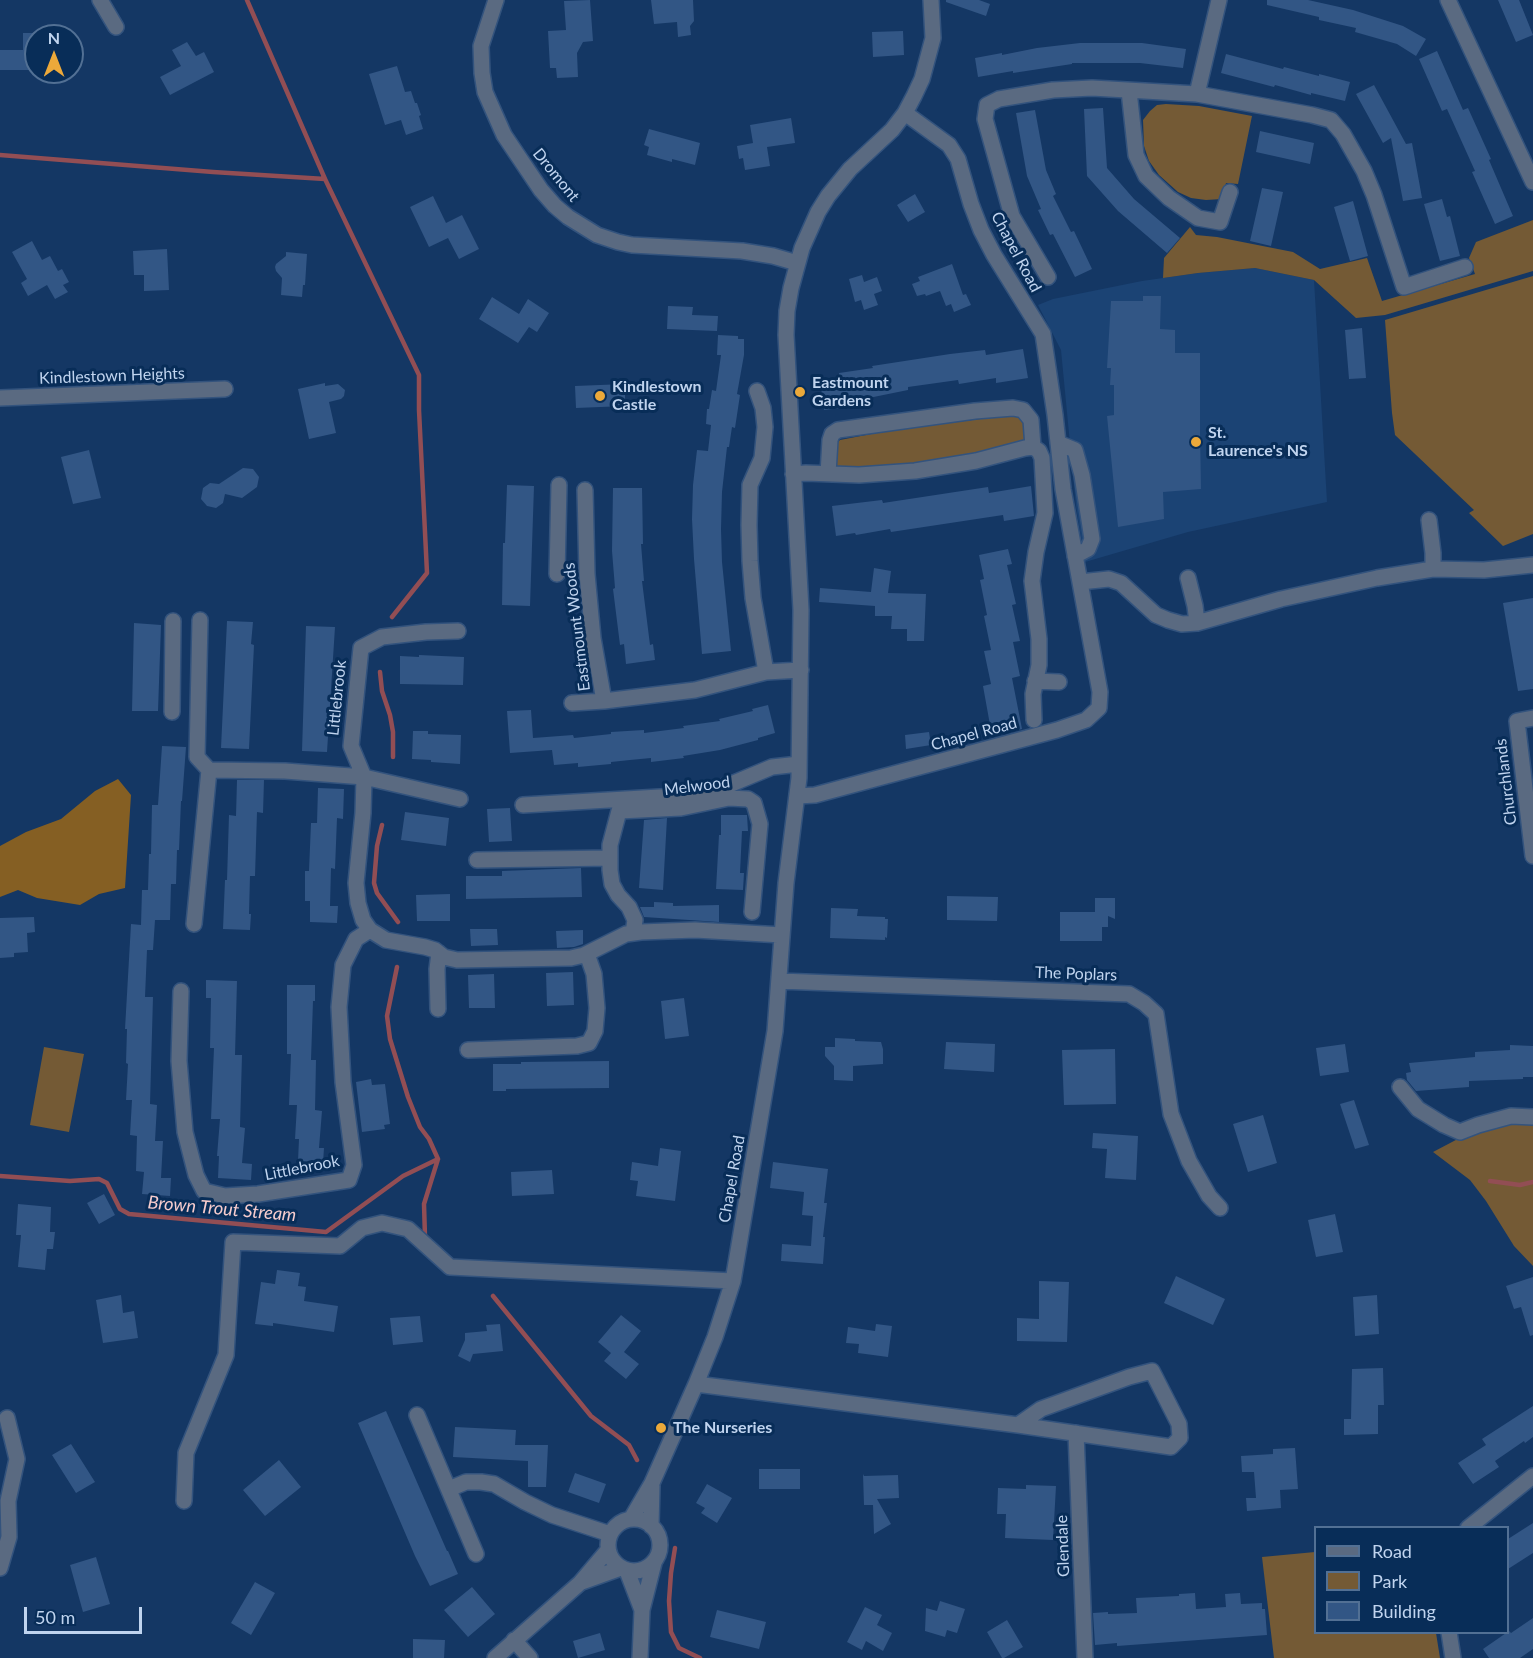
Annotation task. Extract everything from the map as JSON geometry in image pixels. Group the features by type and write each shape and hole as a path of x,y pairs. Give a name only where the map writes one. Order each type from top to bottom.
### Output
{"street":[{"path":"100,0 116,27"},
{"name":"Dromont","path":"496,0 481,46 482,74 486,92 504,135 541,190 568,218 597,235 618,242 742,251 774,256 797,263"},
{"path":"798,796 801,610 786,335 787,311 797,263 809,230 828,196 850,169 892,130 905,113 922,79 933,32 931,0"},
{"path":"1197,94 1219,0"},
{"path":"1448,0 1533,182"},
{"path":"1048,277 1012,216 985,119 987,105 999,99 1053,90 1092,88 1197,94 1331,120 1343,134 1364,171 1404,287 1465,267"},
{"path":"1129,91 1136,154 1146,176 1169,198 1198,218 1220,222 1230,192"},
{"name":"Chapel Road","path":"632,1519 652,1483 696,1384 715,1337 733,1281 775,1031 786,883 798,796 815,795 1057,730 1086,720 1099,708 1100,692 1063,489 1043,334 981,230 958,159 949,145 905,113"},
{"name":"Kindlestown Heights","path":"0,398 225,389"},
{"path":"757,392 763,408 765,427 762,458 750,485 750,552 753,598 766,672"},
{"path":"828,474 830,440 832,434 838,430 975,411 1013,408 1023,410 1031,420 1033,447"},
{"path":"1058,443 1075,450 1082,475 1092,539 1088,549 1075,556"},
{"path":"793,474 859,475 915,471 976,461 1033,447 1039,451 1042,458 1046,513 1036,552 1032,581 1039,639 1039,665 1033,694 1034,720"},
{"name":"Eastmount Woods","path":"557,574 559,486"},
{"name":"Eastmount Woods","path":"585,490 586,549 593,638 604,701"},
{"path":"1429,520 1433,553 1440,569"},
{"name":"Eastmount Woods","path":"558,549 586,549"},
{"path":"1080,582 1109,579 1121,583 1156,615 1182,624 1197,623 1315,591 1440,569 1484,570 1533,565"},
{"path":"1188,578 1197,623"},
{"path":"200,620 197,758 209,770 285,771 364,777 460,799"},
{"path":"171,712 173,621"},
{"name":"Littlebrook","path":"182,991 179,1061 184,1132 196,1175 204,1191 225,1196 258,1194 349,1180 354,1165 343,1082 339,1007 343,965 356,939 370,930 363,920 356,883 364,777 351,746 361,648 382,637 458,631"},
{"name":"Eastmount Woods","path":"572,703 695,690 766,672 801,670"},
{"path":"172,673 199,673"},
{"path":"1035,681 1059,682"},
{"name":"Churchlands","path":"1533,718 1517,721 1533,856"},
{"path":"523,805 694,795 729,785 772,767 800,764"},
{"path":"194,924 209,770"},
{"name":"Melwood","path":"633,933 635,920 629,906 618,895 612,884 610,870 610,845 619,811 681,808 729,798 748,799 754,803 760,824 752,912"},
{"path":"477,860 610,858"},
{"path":"370,930 386,940 425,947 444,957 457,960 571,958 587,954 612,940 633,933 657,930 782,935"},
{"path":"438,1009 439,953"},
{"path":"468,1050 577,1046 589,1043 595,1031 597,1008 594,974 587,954"},
{"name":"The Poplars","path":"779,981 1129,994 1144,1003 1155,1014 1171,1114 1189,1161 1209,1196 1220,1208"},
{"path":"1400,1087 1418,1109 1460,1132 1511,1116 1533,1117"},
{"path":"184,1500 186,1453 226,1355 233,1242 340,1246 362,1228 382,1223 408,1229 450,1268 733,1281"},
{"path":"696,1384 1171,1447 1180,1438 1179,1424 1152,1371 1041,1409 1018,1425"},
{"path":"417,1415 476,1554"},
{"path":"0,1568 9,1537 8,1501 17,1459 7,1418"},
{"name":"Glendale","path":"1076,1433 1085,1658"},
{"path":"1469,1526 1533,1476"},
{"path":"449,1489 466,1482 494,1484 552,1515 610,1534"},
{"name":"Chapel Road","path":"651,1526 652,1483"},
{"path":"640,1658 642,1610 660,1548 660,1539 651,1526 632,1519 619,1524 610,1534 608,1550 611,1557 624,1569 642,1610"},
{"path":"495,1658 580,1583 608,1550"},
{"path":"580,1583 624,1569 642,1570 654,1563"},
{"path":"1449,1634 1453,1658"},
{"path":"514,1640 530,1658"}],"shaded area":[{"name":"St. Laurence's NS","path":"1255,268 1314,280 1327,502 1188,532 1085,562 1076,506 1061,350 1038,305 1053,299 1142,281"},
{"path":"118,779 131,795 125,888 99,894 80,905 37,898 18,890 0,897 0,846 26,832 61,819 95,791"}],"green space":[{"path":"1157,105 1199,106 1252,116 1238,184 1226,183 1222,199 1191,198 1178,192 1159,175 1149,161 1144,146 1143,120"},
{"path":"1533,220 1533,271 1385,315 1356,318 1314,280 1255,268 1163,278 1164,258 1190,227 1196,235 1293,252 1320,269 1367,258 1382,301 1475,274 1469,258 1476,242"},
{"path":"1533,276 1533,534 1503,546 1469,513 1474,510 1395,435 1385,320"},
{"path":"1014,415 1023,418 1027,436 1025,443 980,457 891,468 837,467 837,443 840,440 897,429"},
{"path":"44,1047 84,1054 69,1132 30,1125"},
{"path":"1533,1120 1533,1266 1514,1246 1470,1180 1433,1152 1471,1132 1513,1122"},
{"path":"1314,1552 1314,1634 1436,1634 1440,1658 1274,1658 1262,1557"}],"building":[{"path":"590,0 593,41 583,42 577,53 578,77 557,78 556,68 550,68 548,31 566,30 564,1"},
{"path":"651,0 693,0 694,21 690,26 691,35 678,37 677,22 654,24"},
{"path":"946,0 979,0 990,4 986,16 946,2"},
{"path":"1267,0 1308,0 1353,10 1403,26 1426,39 1416,56 1397,44 1355,32 1356,28 1267,5"},
{"path":"1498,0 1519,0 1533,35 1516,42"},
{"path":"903,31 904,55 873,57 872,32"},
{"path":"24,33 24,70 0,70 0,50 23,50"},
{"path":"187,42 196,56 204,52 214,72 170,95 160,77 181,66 172,50"},
{"path":"1080,43 1142,43 1186,49 1183,68 1140,63 1072,63 978,77 975,58"},
{"path":"1437,51 1463,110 1468,108 1513,216 1495,224 1472,172 1475,171 1447,109 1442,111 1419,59"},
{"path":"1226,54 1283,69 1284,67 1350,82 1345,101 1275,85 1274,87 1221,73"},
{"path":"397,66 405,92 411,91 417,103 423,129 406,135 401,120 385,125 369,74"},
{"path":"1374,85 1406,144 1412,143 1422,198 1403,201 1391,138 1383,143 1356,94"},
{"path":"1103,108 1107,168 1134,199 1180,238 1167,253 1118,211 1087,176 1084,109"},
{"path":"1035,110 1046,170 1056,194 1053,196 1071,232 1074,231 1092,269 1075,277 1038,210 1041,209 1027,176 1016,113"},
{"path":"791,118 795,143 767,147 770,166 745,170 743,158 739,159 737,146 753,143 750,125"},
{"path":"649,129 700,143 695,165 647,155 649,147 644,145"},
{"path":"1260,131 1314,143 1310,164 1256,152"},
{"path":"1262,188 1283,192 1271,246 1250,241"},
{"path":"915,194 925,212 908,222 897,205"},
{"path":"433,196 446,223 462,215 479,249 459,259 448,238 429,247 410,207"},
{"path":"1442,199 1447,217 1450,216 1460,256 1440,261 1424,204"},
{"path":"1353,201 1368,256 1350,261 1334,207"},
{"path":"32,241 42,260 50,256 58,271 62,269 69,282 63,285 68,292 55,299 47,285 28,296 21,283 27,279 12,252"},
{"path":"167,249 169,290 144,291 144,275 134,275 133,251"},
{"path":"286,252 307,254 302,297 281,295 282,278 275,267 286,256"},
{"path":"952,264 963,295 966,294 971,305 954,312 951,304 946,306 940,291 926,296 925,294 917,296 912,284 920,281 918,277"},
{"path":"862,275 864,282 877,277 882,291 874,294 878,305 864,310 861,300 855,302 849,279"},
{"path":"1143,296 1161,296 1160,329 1175,330 1175,353 1200,353 1201,489 1163,492 1164,519 1118,527 1107,416 1114,415 1114,385 1110,385 1111,368 1107,368 1111,301 1143,301"},
{"path":"492,297 519,314 528,299 549,313 537,332 529,327 518,343 479,319"},
{"path":"668,306 693,307 692,315 718,316 717,331 667,329"},
{"path":"1362,328 1366,378 1349,379 1345,330"},
{"path":"718,335 738,336 738,339 744,339 744,355 737,394 740,395 735,428 732,427 729,447 727,447 722,492 722,562 731,651 702,654 694,559 693,485 697,450 708,451 711,425 706,424 707,409 709,409 712,390 716,391 721,355 717,355"},
{"path":"1023,349 1028,378 996,383 996,378 959,384 958,380 908,387 908,390 839,404 840,408 824,410 820,380 839,378 839,373 950,354 985,350 986,355"},
{"path":"325,383 325,386 338,384 345,390 341,399 329,402 336,433 309,439 298,389"},
{"name":"Kindlestown Castle","path":"625,384 625,406 576,408 575,386"},
{"path":"89,450 101,498 73,504 61,457"},
{"path":"243,468 253,469 259,477 257,487 242,498 225,494 223,503 216,508 207,506 201,499 203,488 210,483 219,484"},
{"path":"507,485 534,486 530,606 502,605"},
{"path":"1031,486 1034,516 1004,521 1003,515 891,532 890,529 836,536 832,506 882,500 883,503 988,487 989,493"},
{"path":"613,488 642,488 643,544 641,544 644,581 642,581 650,645 653,644 655,660 626,664 624,644 620,645 613,589 615,588 612,551"},
{"path":"1008,549 1012,564 1007,565 1016,604 1012,605 1020,641 1013,642 1020,676 1012,678 1022,729 992,736 983,686 991,684 984,651 991,650 984,616 987,615 980,580 984,579 979,555"},
{"path":"874,568 891,571 888,593 926,594 924,641 907,641 907,629 891,629 892,616 875,616 875,606 819,602 820,588 871,592"},
{"path":"1533,598 1533,689 1518,691 1503,603"},
{"path":"227,621 253,622 249,749 221,748"},
{"path":"134,623 161,625 158,711 132,711"},
{"path":"306,626 335,627 327,752 302,751"},
{"path":"419,655 464,657 463,685 400,684 400,656 419,657"},
{"path":"768,705 775,733 758,738 758,740 720,750 683,756 684,758 651,762 651,758 578,767 578,763 554,765 552,750 510,753 507,711 531,710 533,738 573,735 574,738 611,734 611,732 644,730 644,733 684,728 683,726 720,721 719,719"},
{"path":"413,731 461,735 460,764 412,759"},
{"path":"929,732 931,745 906,749 905,735"},
{"path":"162,746 186,747 176,884 171,884 170,920 155,920 153,950 147,950 145,997 153,997 150,1104 157,1105 155,1141 163,1141 161,1178 171,1178 170,1196 142,1194 144,1172 136,1171 137,1136 130,1135 132,1100 126,1100 128,1064 126,1063 127,1029 125,1029 131,924 141,925 142,890 148,890 152,805 158,805"},
{"path":"237,780 264,780 263,813 257,812 255,876 250,876 250,930 223,929 229,815 236,816"},
{"path":"318,788 344,789 343,819 337,818 335,869 331,868 330,906 338,906 337,923 310,922 310,901 305,901 305,871 309,871 311,823 317,823"},
{"path":"510,808 512,841 489,842 487,809"},
{"path":"405,812 449,818 446,846 401,840"},
{"path":"721,815 747,815 748,831 742,831 740,873 744,873 743,890 716,889"},
{"path":"667,818 663,890 639,888 644,820"},
{"path":"581,868 582,897 466,899 466,876 502,876 502,871"},
{"path":"450,894 450,921 417,921 416,895"},
{"path":"947,896 998,897 997,921 947,920"},
{"path":"1095,898 1115,898 1115,919 1108,916 1108,927 1102,927 1102,941 1060,941 1060,912 1095,912"},
{"path":"654,902 673,903 673,906 719,905 719,922 644,917 640,907 654,907"},
{"path":"831,908 858,909 857,916 885,917 888,919 887,938 885,937 885,940 830,938"},
{"path":"34,917 35,932 27,933 28,952 14,953 14,957 0,958 0,918"},
{"path":"470,929 497,929 498,945 471,946"},
{"path":"583,930 583,944 557,948 556,931"},
{"path":"573,972 574,1005 547,1006 546,973"},
{"path":"494,974 495,1008 469,1008 468,975"},
{"path":"206,980 237,981 235,1055 242,1055 240,1127 245,1128 242,1163 252,1164 251,1180 218,1178 220,1119 211,1119 214,1048 210,1048 211,998 206,998"},
{"path":"287,985 315,985 311,1060 316,1060 315,1110 322,1111 319,1148 324,1148 323,1163 298,1161 299,1139 295,1139 297,1105 289,1105 291,1054 287,1054"},
{"path":"684,998 689,1036 665,1039 661,1001"},
{"path":"835,1038 881,1042 883,1064 853,1066 853,1081 834,1080 834,1066 825,1056 825,1047 835,1047"},
{"path":"946,1042 995,1044 994,1072 944,1069"},
{"path":"1345,1044 1349,1072 1320,1076 1316,1048"},
{"path":"1510,1045 1533,1046 1533,1077 1469,1081 1469,1087 1416,1091 1407,1080 1406,1073 1411,1072 1409,1063 1475,1057 1475,1052 1510,1050"},
{"path":"1115,1049 1116,1104 1064,1105 1062,1050"},
{"path":"609,1061 609,1088 493,1091 493,1064"},
{"path":"371,1079 372,1085 385,1084 390,1124 384,1125 385,1129 362,1132 356,1082"},
{"path":"1354,1100 1369,1145 1355,1149 1340,1104"},
{"path":"1263,1115 1277,1163 1248,1172 1233,1124"},
{"path":"1093,1133 1138,1136 1136,1180 1105,1178 1107,1149 1092,1148"},
{"path":"660,1148 681,1151 675,1201 636,1196 638,1181 630,1180 632,1162 658,1166"},
{"path":"773,1162 828,1169 824,1203 827,1203 823,1264 781,1261 782,1244 811,1246 813,1216 802,1215 804,1192 770,1188"},
{"path":"552,1170 554,1194 512,1196 511,1172"},
{"path":"104,1194 115,1215 99,1224 87,1203"},
{"path":"18,1204 51,1207 50,1232 55,1232 53,1249 47,1249 45,1270 18,1267 21,1235 16,1235"},
{"path":"1335,1214 1343,1252 1316,1257 1308,1220"},
{"path":"277,1270 300,1273 298,1286 306,1287 304,1301 338,1306 334,1332 273,1323 273,1326 255,1324 261,1282 275,1284"},
{"path":"1176,1276 1225,1299 1213,1325 1164,1303"},
{"path":"1533,1277 1533,1335 1530,1336 1521,1307 1514,1309 1506,1286"},
{"path":"1039,1281 1069,1282 1067,1342 1017,1341 1017,1318 1039,1319"},
{"path":"121,1295 123,1313 134,1311 138,1338 103,1343 96,1300"},
{"path":"1377,1295 1379,1334 1355,1336 1353,1297"},
{"path":"621,1315 641,1331 624,1352 639,1364 626,1379 604,1361 611,1353 598,1342"},
{"path":"420,1316 423,1342 393,1345 390,1318"},
{"path":"500,1324 503,1351 473,1354 470,1362 458,1356 465,1340 465,1333 487,1331 486,1325"},
{"path":"876,1324 892,1326 888,1357 858,1353 859,1344 846,1343 848,1327 875,1331"},
{"path":"1383,1368 1384,1405 1378,1405 1378,1434 1344,1435 1344,1419 1351,1419 1352,1369"},
{"path":"1533,1406 1533,1437 1495,1461 1499,1467 1473,1484 1458,1463 1486,1445 1482,1439"},
{"path":"386,1411 458,1574 430,1586 358,1423"},
{"path":"455,1427 516,1430 515,1445 548,1445 546,1487 528,1487 528,1461 453,1457"},
{"path":"71,1444 95,1482 76,1493 52,1455"},
{"path":"1295,1448 1298,1489 1280,1490 1281,1508 1247,1511 1246,1498 1256,1498 1254,1472 1242,1472 1241,1456 1273,1454 1273,1449"},
{"path":"279,1460 301,1487 265,1516 243,1490"},
{"path":"759,1469 800,1469 800,1489 759,1489"},
{"path":"575,1473 606,1484 599,1503 568,1492"},
{"path":"863,1474 864,1476 898,1475 899,1498 877,1499 891,1524 874,1534 873,1505 864,1505"},
{"path":"707,1484 732,1498 717,1523 701,1513 705,1508 696,1503"},
{"path":"1026,1485 1056,1486 1053,1540 1005,1538 1006,1514 997,1514 998,1488 1026,1489"},
{"path":"1533,1523 1533,1553 1509,1568 1509,1538"},
{"path":"96,1557 110,1604 83,1612 70,1565"},
{"path":"255,1582 275,1593 251,1635 231,1623"},
{"path":"472,1587 495,1614 468,1637 444,1610"},
{"path":"1195,1593 1196,1609 1226,1607 1225,1594 1240,1593 1241,1604 1262,1603 1262,1609 1265,1609 1267,1635 1117,1646 1117,1643 1095,1645 1093,1613 1137,1613 1136,1598"},
{"path":"940,1601 965,1609 957,1633 947,1630 945,1637 925,1631 926,1608 937,1611"},
{"path":"865,1607 882,1615 877,1625 892,1633 883,1651 866,1641 862,1650 847,1642"},
{"path":"717,1610 766,1622 759,1649 710,1637"},
{"path":"1533,1618 1533,1649 1520,1658 1489,1658 1483,1649 1505,1634 1509,1634 1509,1631 1511,1633"},
{"path":"1007,1620 1023,1647 1002,1658 987,1632"},
{"path":"600,1633 605,1650 578,1658 573,1641"},
{"path":"413,1639 445,1640 444,1658 413,1658"}],"waterway":[{"path":"247,0 325,179"},
{"path":"0,155 325,179 419,375 427,573 392,617"},
{"path":"380,672 382,691 393,732 393,757"},
{"path":"382,825 377,846 374,883 377,893 398,922"},
{"path":"397,967 387,1016 390,1039 408,1097 420,1127 429,1139 438,1159 424,1204 425,1237"},
{"name":"Brown Trout Stream","path":"0,1176 70,1181 99,1179 107,1183 120,1209 129,1214 326,1232 403,1176 438,1159"},
{"path":"1490,1181 1520,1185 1533,1182"},
{"path":"493,1296 591,1416 629,1445 637,1460"},
{"name":"Brown Trout Stream","path":"675,1548 669,1601 671,1632 679,1648 700,1658"}],"place":[{"name":"Eastmount Gardens","path":"800,392"},
{"name":"Kindlestown Castle","path":"600,396"},
{"name":"St. Laurence's NS","path":"1196,442"},
{"name":"The Nurseries","path":"661,1428"}]}
